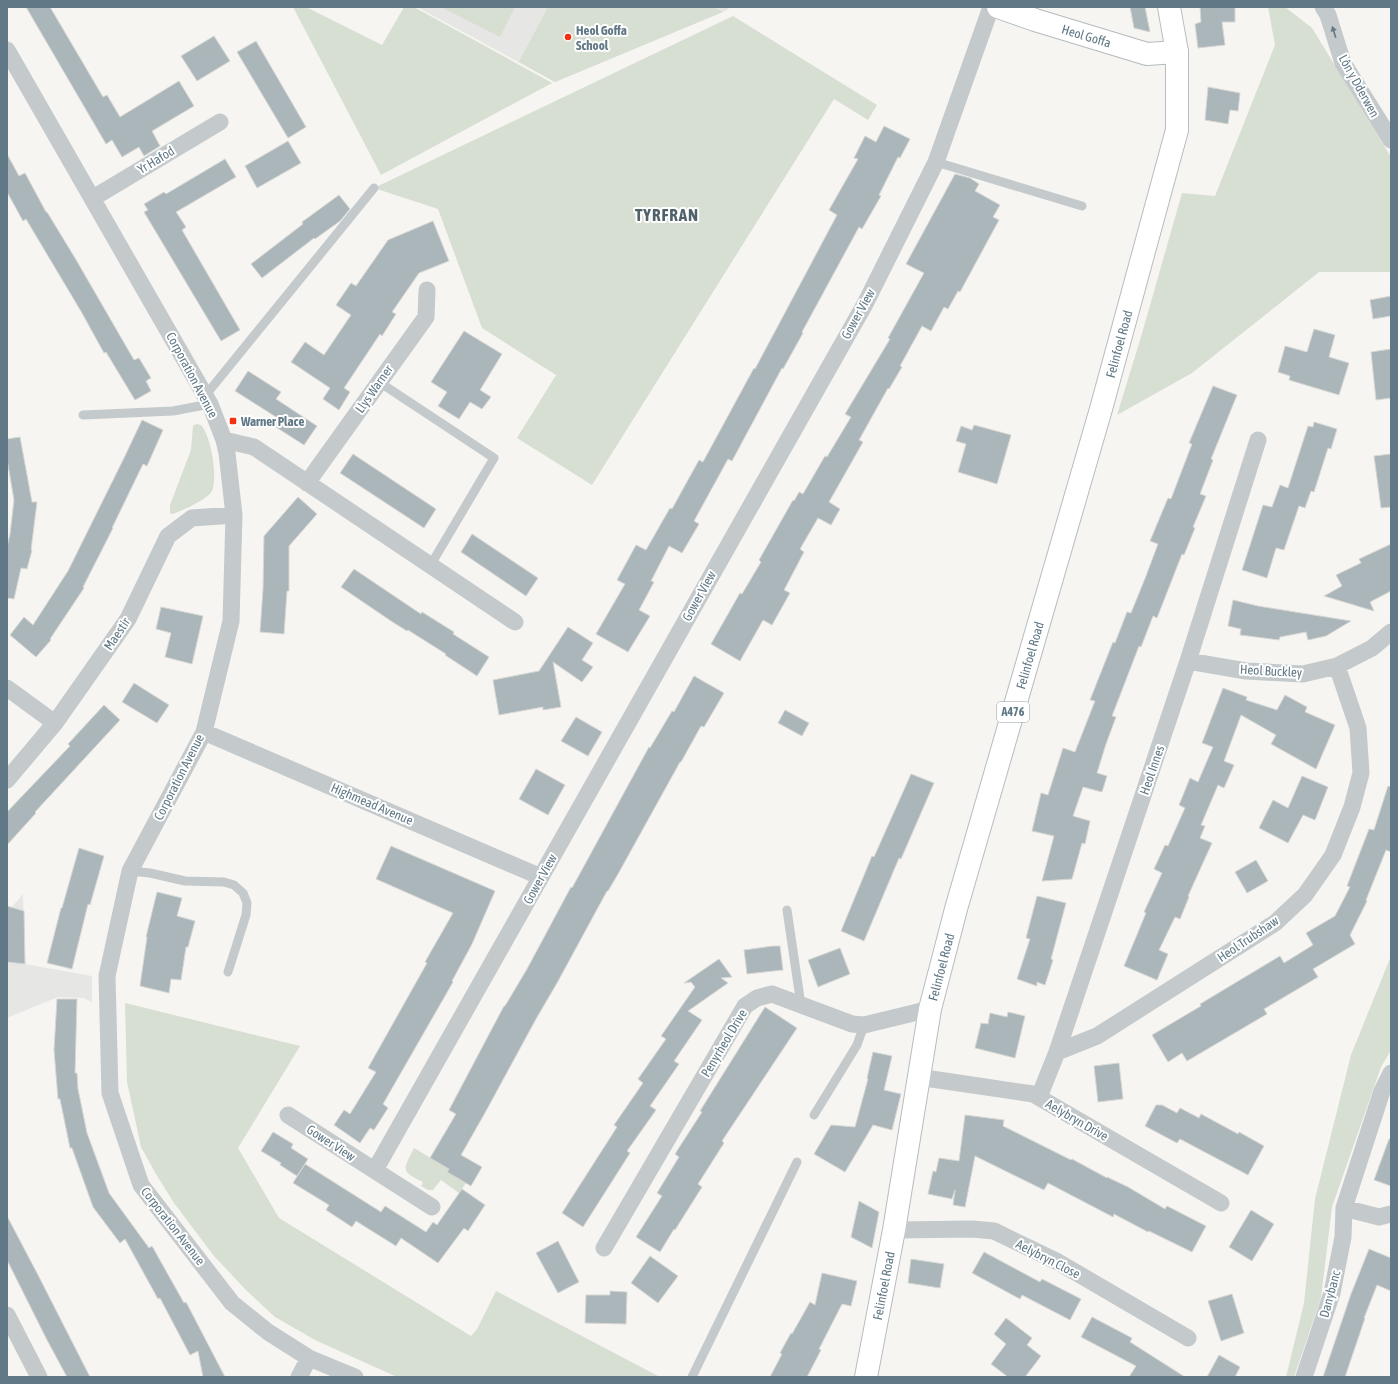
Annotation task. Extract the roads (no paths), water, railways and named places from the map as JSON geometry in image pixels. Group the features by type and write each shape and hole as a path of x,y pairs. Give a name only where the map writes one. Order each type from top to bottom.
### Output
{"main road":[{"name":"Heol Goffa","path":"998,7 1034,14 1147,54 1177,52"},
{"name":"Felinfoel Road","path":"866,1377 894,1230 930,1009 956,909 1102,409 1177,130 1177,52 1169,7"}],"street":[{"name":"Gower View","path":"375,1170 865,304 936,162 991,7"},
{"name":"Lôn y Dderwen","path":"1323,7 1328,14 1343,62 1391,140"},
{"name":"Corporation Avenue","path":"7,50 208,400 224,440 227,453 234,515 231,622 204,732 130,871 107,976 110,1093 141,1185 232,1303 268,1332 309,1358 355,1377"},
{"name":"Yr Hafod","path":"93,198 220,122"},
{"name":"Llys Warner","path":"308,483 426,317 427,290"},
{"path":"224,440 254,447 515,622"},
{"name":"Heol Innes","path":"1039,1097 1057,1052 1188,661 1258,440"},
{"name":"Maestir","path":"7,780 55,724 128,619 168,536 192,518 234,515"},
{"name":"Heol Buckley","path":"1188,661 1246,671 1303,674 1336,666 1372,648 1391,632"},
{"name":"Heol Trubshaw","path":"1057,1052 1097,1036 1262,932 1275,923 1305,895 1333,855 1352,807 1361,773 1358,728 1336,666"},
{"path":"7,688 55,724"},
{"name":"Highmead Avenue","path":"204,732 541,877"},
{"name":"Penyrheol Drive","path":"604,1248 745,1006 757,998 772,994 852,1024 864,1025 930,1009"},
{"name":"Danybanc","path":"1304,1377 1332,1293 1343,1237 1344,1208 1382,1091 1391,1074"},
{"name":"Aelybryn Drive","path":"918,1076 1033,1094 1221,1203"},
{"name":"Gower View","path":"288,1115 432,1207"},
{"path":"1344,1208 1379,1217 1391,1214"},
{"name":"Aelybryn Close","path":"894,1230 972,1229 994,1231 1058,1262 1188,1338"},
{"path":"7,1315 39,1377"},
{"path":"299,1377 309,1358"}],"lane":[{"path":"936,162 1082,206"},
{"path":"83,415 174,411 208,400 374,188"},
{"path":"379,382 494,458 430,566"},
{"path":"130,871 150,873 185,881 224,882 234,885 243,893 247,903 246,914 228,972"},
{"path":"787,910 801,1005"},
{"path":"814,1115 857,1045 864,1025"},
{"path":"692,1377 797,1162"}],"place":[{"name":"Heol Goffa School","path":"568,37"},
{"name":"Warner Place","path":"233,421"}],"district":[{"name":"TYRFRAN","path":"667,215"}]}
